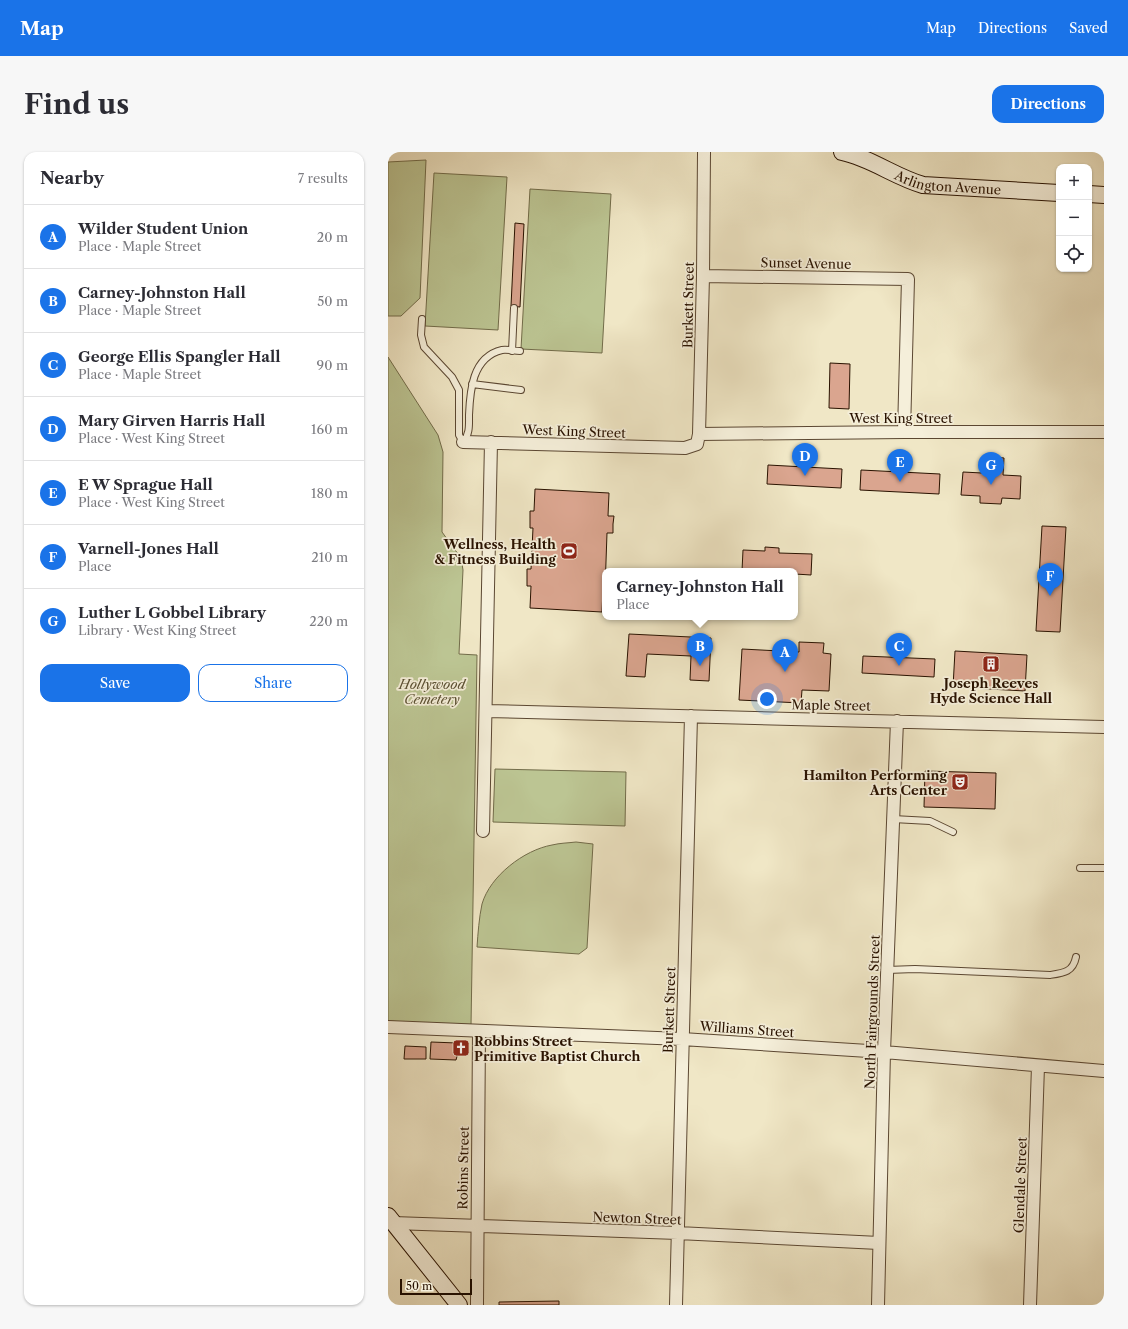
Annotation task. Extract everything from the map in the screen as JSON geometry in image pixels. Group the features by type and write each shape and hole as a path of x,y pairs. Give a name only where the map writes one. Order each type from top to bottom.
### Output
{"street":[{"name":"Burkett Street","path":"699,434 704,152"},
{"name":"Arlington Avenue","path":"842,152 858,156 908,181 924,186 1056,192"},
{"path":"1092,194 1104,195"},
{"name":"Sunset Avenue","path":"703,276 908,278 904,432"},
{"name":"West King Street","path":"463,442 684,448 697,444 699,434 1104,432"},
{"path":"483,831 491,442"},
{"name":"Maple Street","path":"486,711 1104,727"},
{"name":"Burkett Street","path":"676,1305 691,716"},
{"name":"North Fairgrounds Street","path":"878,1305 884,1052 897,721"},
{"name":"Williams Street","path":"388,1027 682,1039 884,1052 1104,1071"},
{"name":"Robins Street","path":"477,1305 479,1031"},
{"name":"Glendale Street","path":"1030,1305 1038,1066"},
{"path":"391,1220 459,1305"},
{"name":"Newton Street","path":"391,1220 477,1226 880,1243"}],"lane":[{"path":"512,351 514,308"},
{"path":"422,319 421,335 424,347 457,384 460,402 459,435 463,442 468,436 472,384 476,370 481,363 498,351 520,351"},
{"path":"472,384 521,390"},
{"path":"460,402 470,402"},
{"path":"893,819 930,821 953,832"},
{"path":"1080,868 1104,868"},
{"path":"887,970 915,969 1050,975 1067,972 1074,965 1076,957"}],"green space":[{"path":"426,160 420,298 401,316 388,316 388,162"},
{"path":"434,173 507,177 498,330 425,326"},
{"path":"530,189 611,194 602,353 521,349"},
{"name":"Hollywood Cemetery","path":"388,357 438,435 443,452 442,532 461,558 463,570 459,654 477,655 471,1026 388,1021"},
{"path":"495,769 626,772 625,826 493,822"},
{"path":"576,842 593,844 587,948 579,954 477,947 482,904 492,884 500,874 530,852 561,843"}],"building":[{"path":"515,223 524,224 520,307 511,306"},
{"path":"830,363 850,364 849,409 829,408"},
{"path":"983,456 1004,458 1003,475 1021,476 1020,499 1002,498 1001,504 980,503 980,496 961,495 963,472 982,473"},
{"path":"768,465 842,469 841,488 767,484"},
{"path":"861,470 940,474 939,494 860,490"},
{"name":"Wellness, Health & Fitness Building","path":"535,489 609,493 608,516 614,516 613,533 607,533 606,568 602,568 602,612 530,608 531,586 527,586 527,569 531,569 533,528 530,528 530,511 534,511"},
{"path":"1042,526 1066,527 1060,632 1036,631"},
{"path":"765,547 779,548 779,553 812,554 811,575 798,574 798,568 742,568 743,550 765,551"},
{"path":"629,634 711,638 709,681 690,680 691,656 647,654 645,677 626,676"},
{"path":"799,642 824,643 823,653 831,654 829,691 802,690 801,703 739,700 742,649 799,652"},
{"name":"Joseph Reeves Hyde Science Hall","path":"955,651 1027,655 1025,691 953,687"},
{"path":"863,656 935,659 934,677 862,673"},
{"name":"Hamilton Performing Arts Center","path":"925,771 996,773 995,809 924,807"},
{"path":"431,1042 457,1043 456,1049 459,1049 456,1060 430,1059"},
{"path":"405,1046 426,1047 426,1059 404,1059"},
{"path":"559,1301 559,1305 499,1305 499,1302"}],"place":[{"name":"Mary Girven Harris Hall","path":"805,476"},
{"name":"E W Sprague Hall","path":"900,482"},
{"name":"Luther L Gobbel Library","path":"991,485"},
{"name":"Wellness, Health & Fitness Building","path":"569,551"},
{"name":"Varnell-Jones Hall","path":"1050,596"},
{"name":"Joseph Reeves Hyde Science Hall","path":"991,664"},
{"name":"Carney-Johnston Hall","path":"700,666"},
{"name":"George Ellis Spangler Hall","path":"899,666"},
{"name":"Wilder Student Union","path":"785,672"},
{"name":"Hamilton Performing Arts Center","path":"960,782"},
{"name":"Robbins Street Primitive Baptist Church","path":"461,1048"}]}
